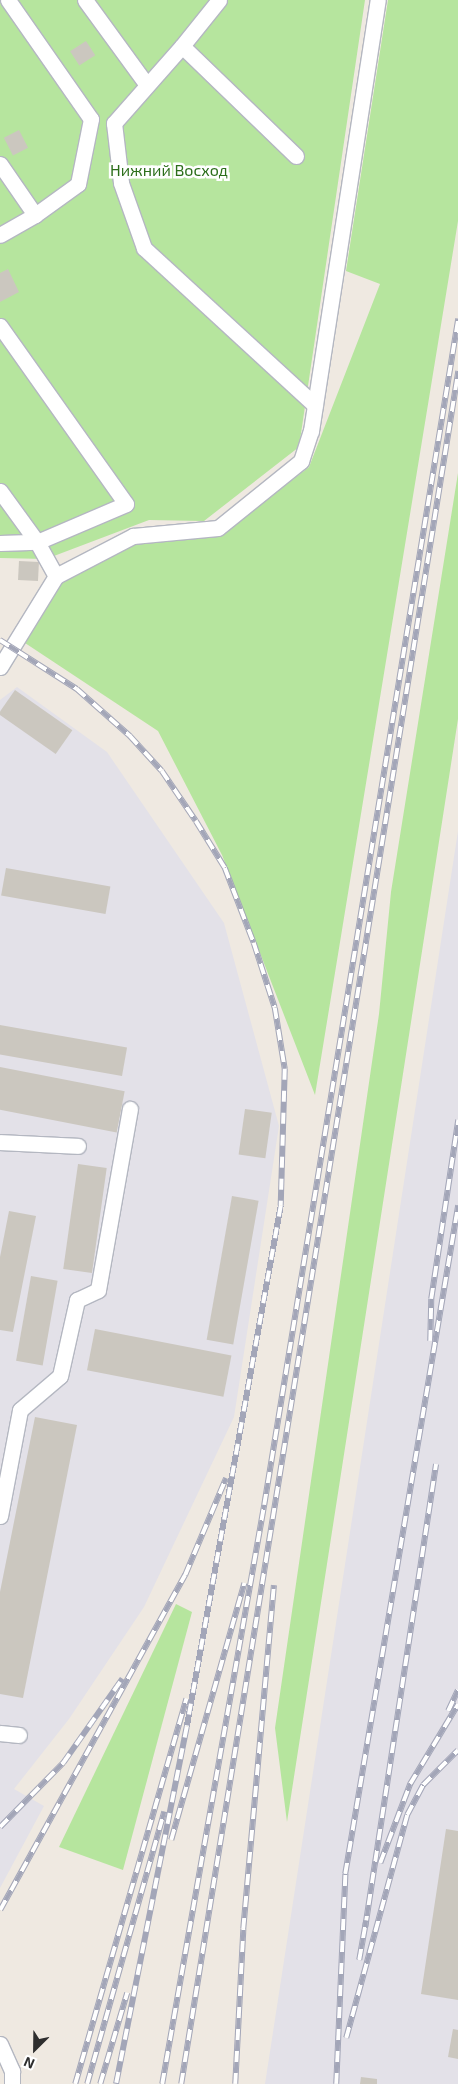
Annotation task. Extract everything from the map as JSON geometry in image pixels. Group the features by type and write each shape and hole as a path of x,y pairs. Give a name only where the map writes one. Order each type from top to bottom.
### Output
{"lane":[{"path":"0,235 35,215 78,184 91,119 8,0"},
{"path":"85,0 147,85"},
{"path":"219,0 182,46 114,123 121,183 144,248 315,406"},
{"path":"0,667 56,576 133,536 218,528 301,461 315,406 378,0"},
{"path":"182,46 296,156"},
{"path":"0,164 35,215"},
{"path":"0,326 126,504 38,542 0,543"},
{"path":"0,491 38,542 56,576"},
{"path":"0,1516 20,1410 60,1376 77,1300 98,1290 130,1109"},
{"path":"0,1142 78,1146"},
{"path":"0,1733 19,1735"},
{"path":"0,2044 12,2071 12,2084"}],"shaded area":[{"path":"17,687 107,752 224,923 279,1126 234,1417 144,1607 69,1719 14,1789 44,1806 0,1888 0,700"},
{"path":"458,831 458,2084 265,2084"}],"green space":[{"name":"Нижний Восход","path":"0,0 365,0 299,447 204,521 149,520 46,559 0,558"},
{"path":"388,0 458,0 458,221 315,1095 222,855 158,731 22,641 58,580 135,543 221,535 309,467 380,284 346,271"},
{"path":"458,473 458,719 287,1822 275,1728 379,1014 391,892"},
{"path":"176,1604 192,1612 123,1870 59,1847"}],"building":[{"path":"86,41 95,55 79,66 70,51"},
{"path":"19,130 28,148 13,156 4,138"},
{"path":"8,269 19,292 0,302 0,273"},
{"path":"19,561 39,562 38,581 18,580"},
{"path":"15,690 72,730 56,754 0,715 0,711"},
{"path":"6,868 110,886 106,914 1,896"},
{"path":"0,1025 127,1047 122,1076 0,1054"},
{"path":"0,1067 125,1091 117,1132 0,1110"},
{"path":"245,1109 272,1113 265,1158 239,1155"},
{"path":"78,1164 107,1168 92,1273 63,1269"},
{"path":"232,1196 259,1201 233,1344 207,1340"},
{"path":"9,1211 36,1216 13,1332 0,1330 0,1257"},
{"path":"31,1276 58,1281 43,1365 16,1361"},
{"path":"95,1329 231,1356 223,1397 87,1370"},
{"path":"35,1417 77,1425 23,1698 0,1694 0,1592"},
{"path":"446,1829 458,1831 458,2000 421,1994"},
{"path":"453,2029 458,2030 458,2059 448,2057"},
{"path":"361,2077 377,2079 377,2084 360,2084"}],"railway":[{"path":"162,2084 264,1505 458,319"},
{"path":"181,2084 458,371"},
{"path":"0,640 77,689 130,736 162,771 196,821 225,868 254,943 275,1008 285,1069 281,1206 187,1727 116,2084"},
{"path":"430,1341 431,1299 458,1120"},
{"path":"336,2084 345,1874 458,1205"},
{"path":"365,1927 436,1464"},
{"path":"0,1910 185,1575 226,1478"},
{"path":"171,1840 244,1583"},
{"path":"235,2084 243,1929 274,1585"},
{"path":"0,1827 63,1763 122,1679"},
{"path":"448,1711 458,1690"},
{"path":"75,2084 186,1699"},
{"path":"380,1863 410,1784 458,1704"},
{"path":"346,2038 407,1815 423,1785 458,1750"},
{"path":"87,2084 164,1812"},
{"path":"359,1960 366,1921"},
{"path":"100,2084 127,1993"}]}
